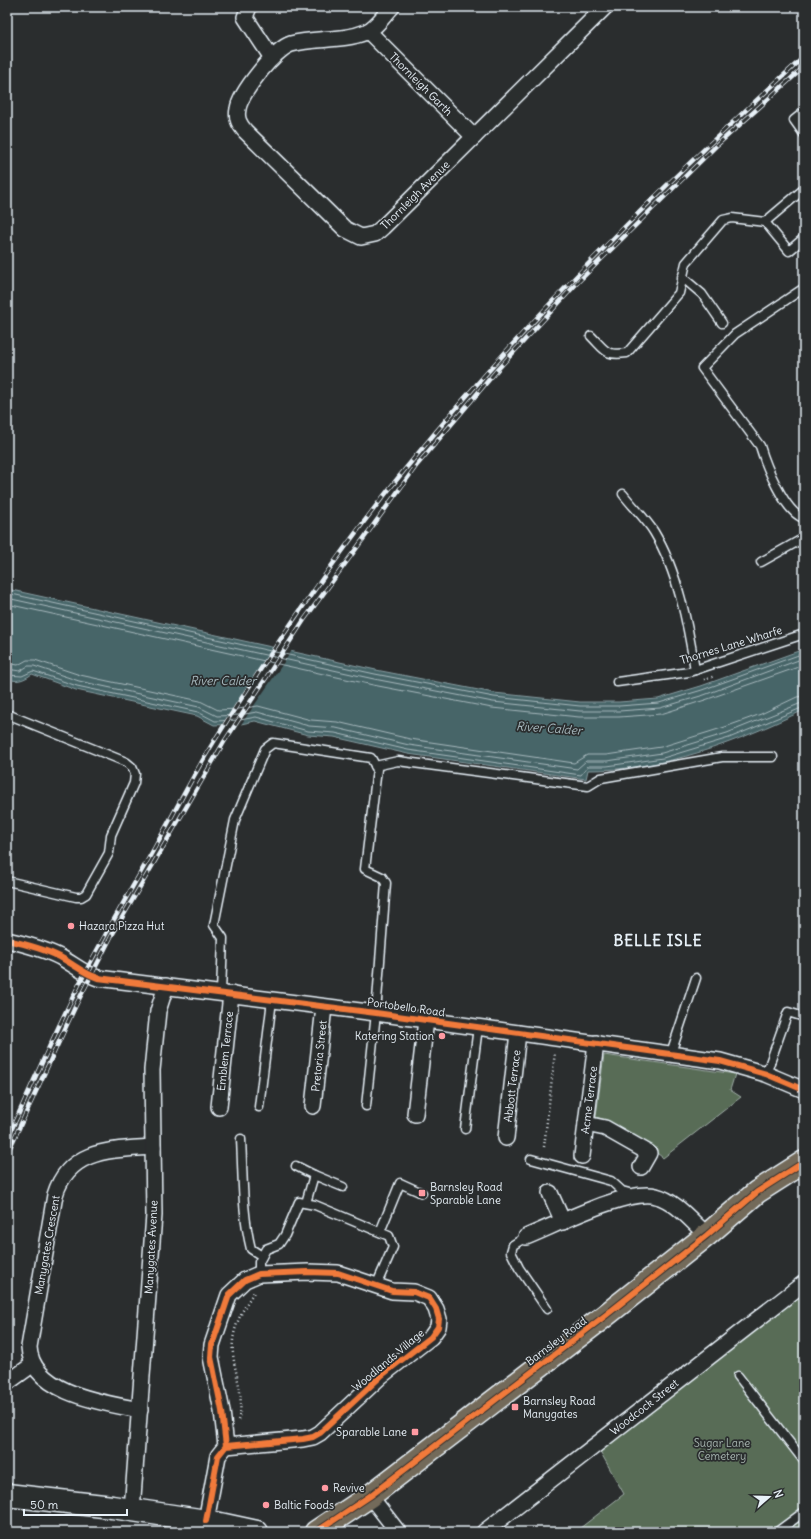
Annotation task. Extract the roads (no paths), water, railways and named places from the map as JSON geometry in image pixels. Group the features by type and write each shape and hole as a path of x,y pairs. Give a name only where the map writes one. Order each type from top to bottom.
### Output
{"main road":[{"name":"Barnsley Road","path":"316,1532 370,1496 606,1315 707,1235 757,1192 804,1162"}],"street":[{"name":"Thornleigh Avenue","path":"392,7 368,31 355,36 290,44 279,50 240,100 237,118 240,125 345,229 354,235 361,237 369,236 383,227 605,7"},
{"path":"243,14 272,58"},
{"name":"Thornleigh Garth","path":"368,31 474,137"},
{"name":"Portobello Road","path":"7,940 25,944 60,957 82,971 98,978 376,1013 671,1053 720,1061 766,1074 804,1090"},
{"name":"Manygates Avenue","path":"132,1510 153,1221 154,1147 152,1070 154,1036 158,1011 166,986"},
{"name":"Emblem Terrace","path":"219,1107 226,994"},
{"name":"Pretoria Street","path":"313,1106 324,1007"},
{"path":"415,1114 426,1020"},
{"name":"Abbott Terrace","path":"506,1138 518,1033"},
{"name":"Acme Terrace","path":"582,1156 596,1043"},
{"path":"586,1124 605,1128 649,1153 641,1167"},
{"name":"Manygates Crescent","path":"32,1365 29,1357 29,1347 52,1210 58,1184 73,1164 84,1158 111,1151 154,1147"},
{"path":"550,1194 563,1222"},
{"path":"526,1237 622,1198 641,1194 657,1196 676,1207 707,1235"},
{"name":"Woodlands Village","path":"308,1272 338,1273 392,1291 414,1292 429,1298 436,1309 439,1319 438,1327 431,1337 381,1376 325,1429 313,1437 226,1442 222,1411 211,1357 212,1345 229,1295 245,1280 263,1274 308,1272"},
{"name":"Woodcock Street","path":"484,1532 804,1283"},
{"path":"7,1383 32,1365 40,1376 64,1390 104,1403 140,1410"},
{"path":"206,1521 218,1456 226,1442"},
{"path":"7,1495 132,1510 206,1521 257,1532"},
{"path":"370,1496 398,1532"}],"lane":[{"path":"804,112 794,120 804,134"},
{"path":"765,222 804,189"},
{"path":"591,336 608,353 613,355 627,353 679,293 686,263 723,220 732,218 765,222 789,251 804,238"},
{"path":"682,277 702,294 722,323"},
{"path":"804,288 735,334 702,368 760,446 764,458 790,508 800,517 804,518"},
{"path":"623,494 654,532 665,556 682,602 695,670"},
{"path":"761,562 804,538"},
{"name":"Thornes Lane Wharfe","path":"617,682 695,670 804,634"},
{"path":"7,714 126,762 132,767 135,774 131,792 110,835 109,853 86,894 76,897 7,881"},
{"path":"226,994 223,938 214,925 235,820 265,749 273,742 371,758 377,769 365,869 382,878 386,883 376,1013 366,1106"},
{"path":"375,766 398,761 588,786 601,778 722,757 774,757"},
{"path":"671,1053 696,978"},
{"path":"259,1107 272,1000"},
{"path":"766,1074 788,1012 804,1017"},
{"path":"464,1129 478,1027"},
{"path":"241,1139 243,1209 246,1231 250,1249 262,1256"},
{"path":"531,1159 610,1180 622,1190 635,1195"},
{"path":"296,1166 343,1187"},
{"path":"306,1203 314,1175"},
{"path":"380,1232 400,1183 422,1193"},
{"path":"263,1274 259,1262 266,1249 279,1244 285,1236 299,1202 315,1205 389,1236 393,1247 376,1286"},
{"path":"526,1237 513,1245 511,1252 519,1268 547,1310"},
{"path":"738,1376 804,1461"},
{"path":"777,1532 804,1512"}],"water":[{"name":"River Calder","path":"7,589 376,670 494,693 580,702 619,702 658,699 701,686 804,649 804,710 753,733 699,752 644,766 588,770 586,779 408,754 334,737 308,735 255,721 241,724 214,725 197,716 76,690 32,674 20,680 10,680 7,678"}],"railway":[{"path":"7,1139 80,983 201,762 263,665 310,596 360,527 385,494 456,408 551,303 700,153 804,57"},
{"path":"7,1154 76,1005 112,935 224,742 304,620 417,465 498,369 578,282 717,145 804,67"}],"place":[{"name":"Hazara Pizza Hut","path":"71,926"},
{"name":"Katering Station","path":"442,1036"},
{"name":"Barnsley Road Sparable Lane","path":"422,1193"},
{"name":"Barnsley Road Manygates","path":"515,1407"},
{"name":"Sparable Lane","path":"415,1432"},
{"name":"Revive","path":"325,1488"},
{"name":"Baltic Foods","path":"266,1505"}],"district":[{"name":"BELLE ISLE","path":"658,940"}],"park label":[{"name":"Sugar Lane Cemetery","path":"722,1449"}]}
